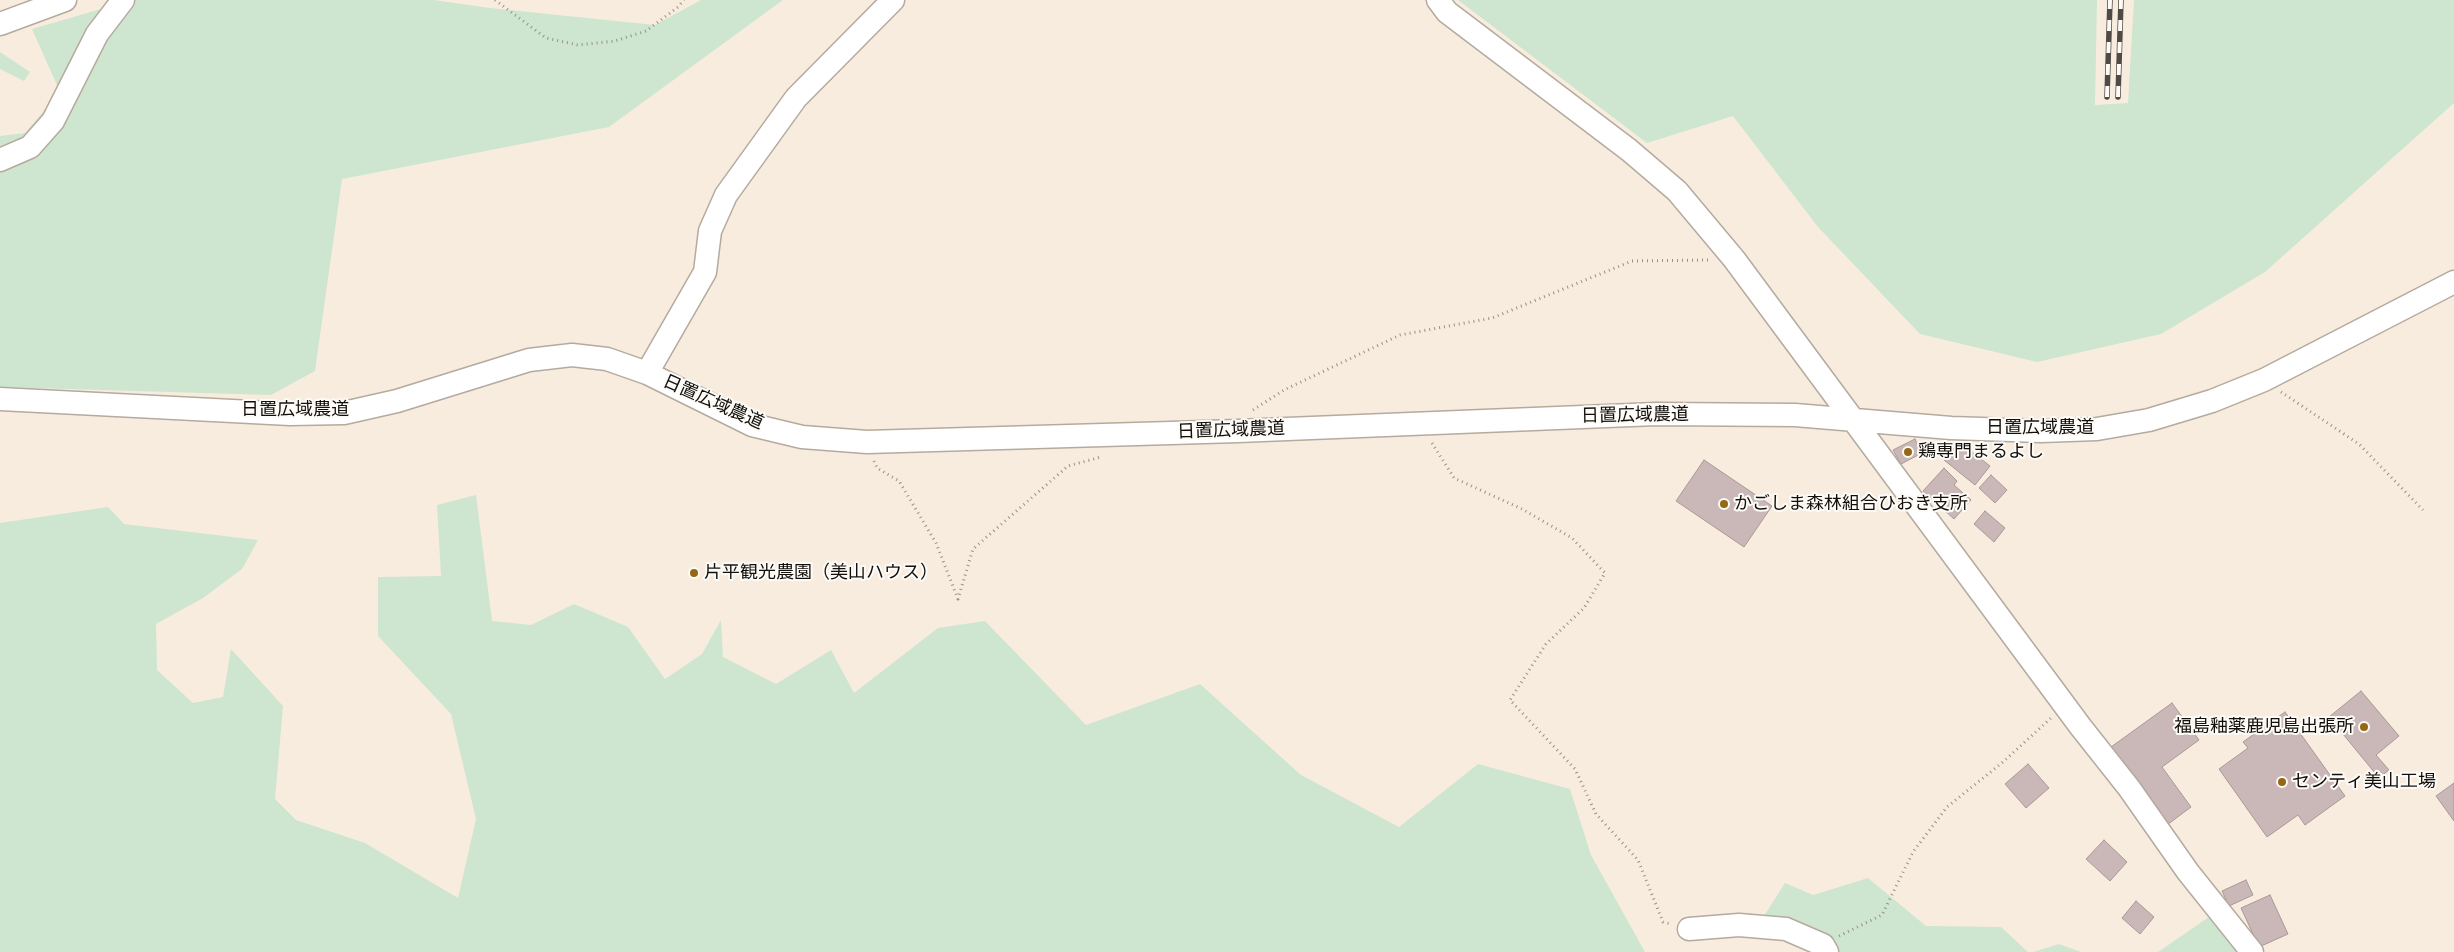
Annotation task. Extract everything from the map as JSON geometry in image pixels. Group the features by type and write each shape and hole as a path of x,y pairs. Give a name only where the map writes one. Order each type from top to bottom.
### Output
{"street":[{"path":"0,24 65,0"},
{"path":"0,160 30,147 53,121 97,34 123,0"},
{"path":"647,373 706,272 710,231 726,195 796,98 894,0"},
{"path":"1438,0 1447,12 1629,150 1677,191 1734,259 2080,726 2129,788 2147,817 2252,952"},
{"name":"日置広域農道","path":"0,399 290,414 344,413 397,402 529,360 572,355 607,359 647,373 752,425 802,437 867,442 1238,431 1656,414 1795,415 1952,428 2031,431 2097,429 2149,420 2212,401 2264,380 2454,282"},
{"path":"1689,929 1739,925 1786,929 1825,948"}],"path":[{"path":"495,0 546,38 578,45 615,41 646,31 678,7 684,0"},
{"path":"1238,431 1251,412 1284,390 1400,335 1492,318 1632,261 1734,259"},
{"path":"2264,380 2359,444 2423,510"},
{"path":"1420,424 1454,478 1522,509 1572,538 1605,573 1584,608 1546,644 1510,700 1575,769 1596,814 1638,860 1663,922 1689,929"},
{"path":"867,442 877,468 899,481 936,543 958,599 973,549 1068,466 1106,455"},
{"path":"1825,948 1882,915 1913,852 1947,807 2003,762 2065,705"}],"green space":[{"path":"132,0 434,0 490,8 655,25 701,0 783,0 609,127 342,179 315,371 271,395 0,387 0,136 25,133 60,92 32,29"},
{"path":"1458,0 2097,0 2095,105 2128,103 2134,0 2454,0 2454,103 2265,272 2161,334 2037,362 1920,334 1818,227 1733,116 1647,143"},
{"path":"0,52 30,72 24,81 0,69"},
{"path":"476,495 492,621 531,625 574,604 628,627 665,679 702,654 721,620 723,657 776,684 831,650 854,693 938,628 985,621 1086,725 1200,684 1301,775 1399,827 1478,764 1570,789 1591,855 1645,952 0,952 0,523 108,507 124,524 258,540 242,569 203,598 156,624 157,670 193,703 223,697 231,649 283,706 275,799 296,820 365,843 458,898 476,819 451,714 378,636 378,577 441,576 437,505"},
{"path":"1868,878 1926,926 2001,927 2028,952 1821,952 1764,916 1785,883 1813,895"},
{"path":"2209,917 2236,952 2158,952"},
{"path":"2059,944 2081,952 2033,952"}],"building":[{"name":"鶏専門まるよし","path":"1915,439 1922,453 1901,464 1893,450"},
{"path":"1959,442 1990,466 1975,485 1944,460"},
{"name":"かごしま森林組合ひおき支所","path":"1704,460 1772,506 1744,547 1676,501"},
{"path":"1944,468 1957,481 1954,485 1971,500 1954,519 1923,491"},
{"path":"1991,475 2007,490 1995,503 1979,488"},
{"path":"1985,511 2005,528 1994,542 1974,524"},
{"name":"福島釉薬鹿児島出張所","path":"2361,691 2399,736 2376,755 2389,770 2379,778 2329,717"},
{"path":"2172,703 2199,740 2162,767 2191,807 2167,825 2111,747"},
{"name":"センティ美山工場","path":"2285,712 2345,796 2305,825 2298,815 2267,837 2219,769 2248,748 2243,742"},
{"path":"2028,764 2049,788 2026,808 2005,784"},
{"path":"2454,783 2454,821 2436,796"},
{"path":"2104,840 2127,862 2110,881 2086,859"},
{"path":"2246,880 2253,895 2229,906 2222,891"},
{"path":"2270,895 2288,934 2259,947 2241,908"},
{"path":"2136,901 2154,917 2140,934 2122,918"}],"railway":[{"path":"2107,97 2110,0"},
{"path":"2118,97 2121,0"}],"place":[{"name":"鶏専門まるよし","path":"1908,452"},
{"name":"かごしま森林組合ひおき支所","path":"1724,504"},
{"name":"片平観光農園（美山ハウス）","path":"694,573"},
{"name":"福島釉薬鹿児島出張所","path":"2364,727"},
{"name":"センティ美山工場","path":"2282,782"}]}
